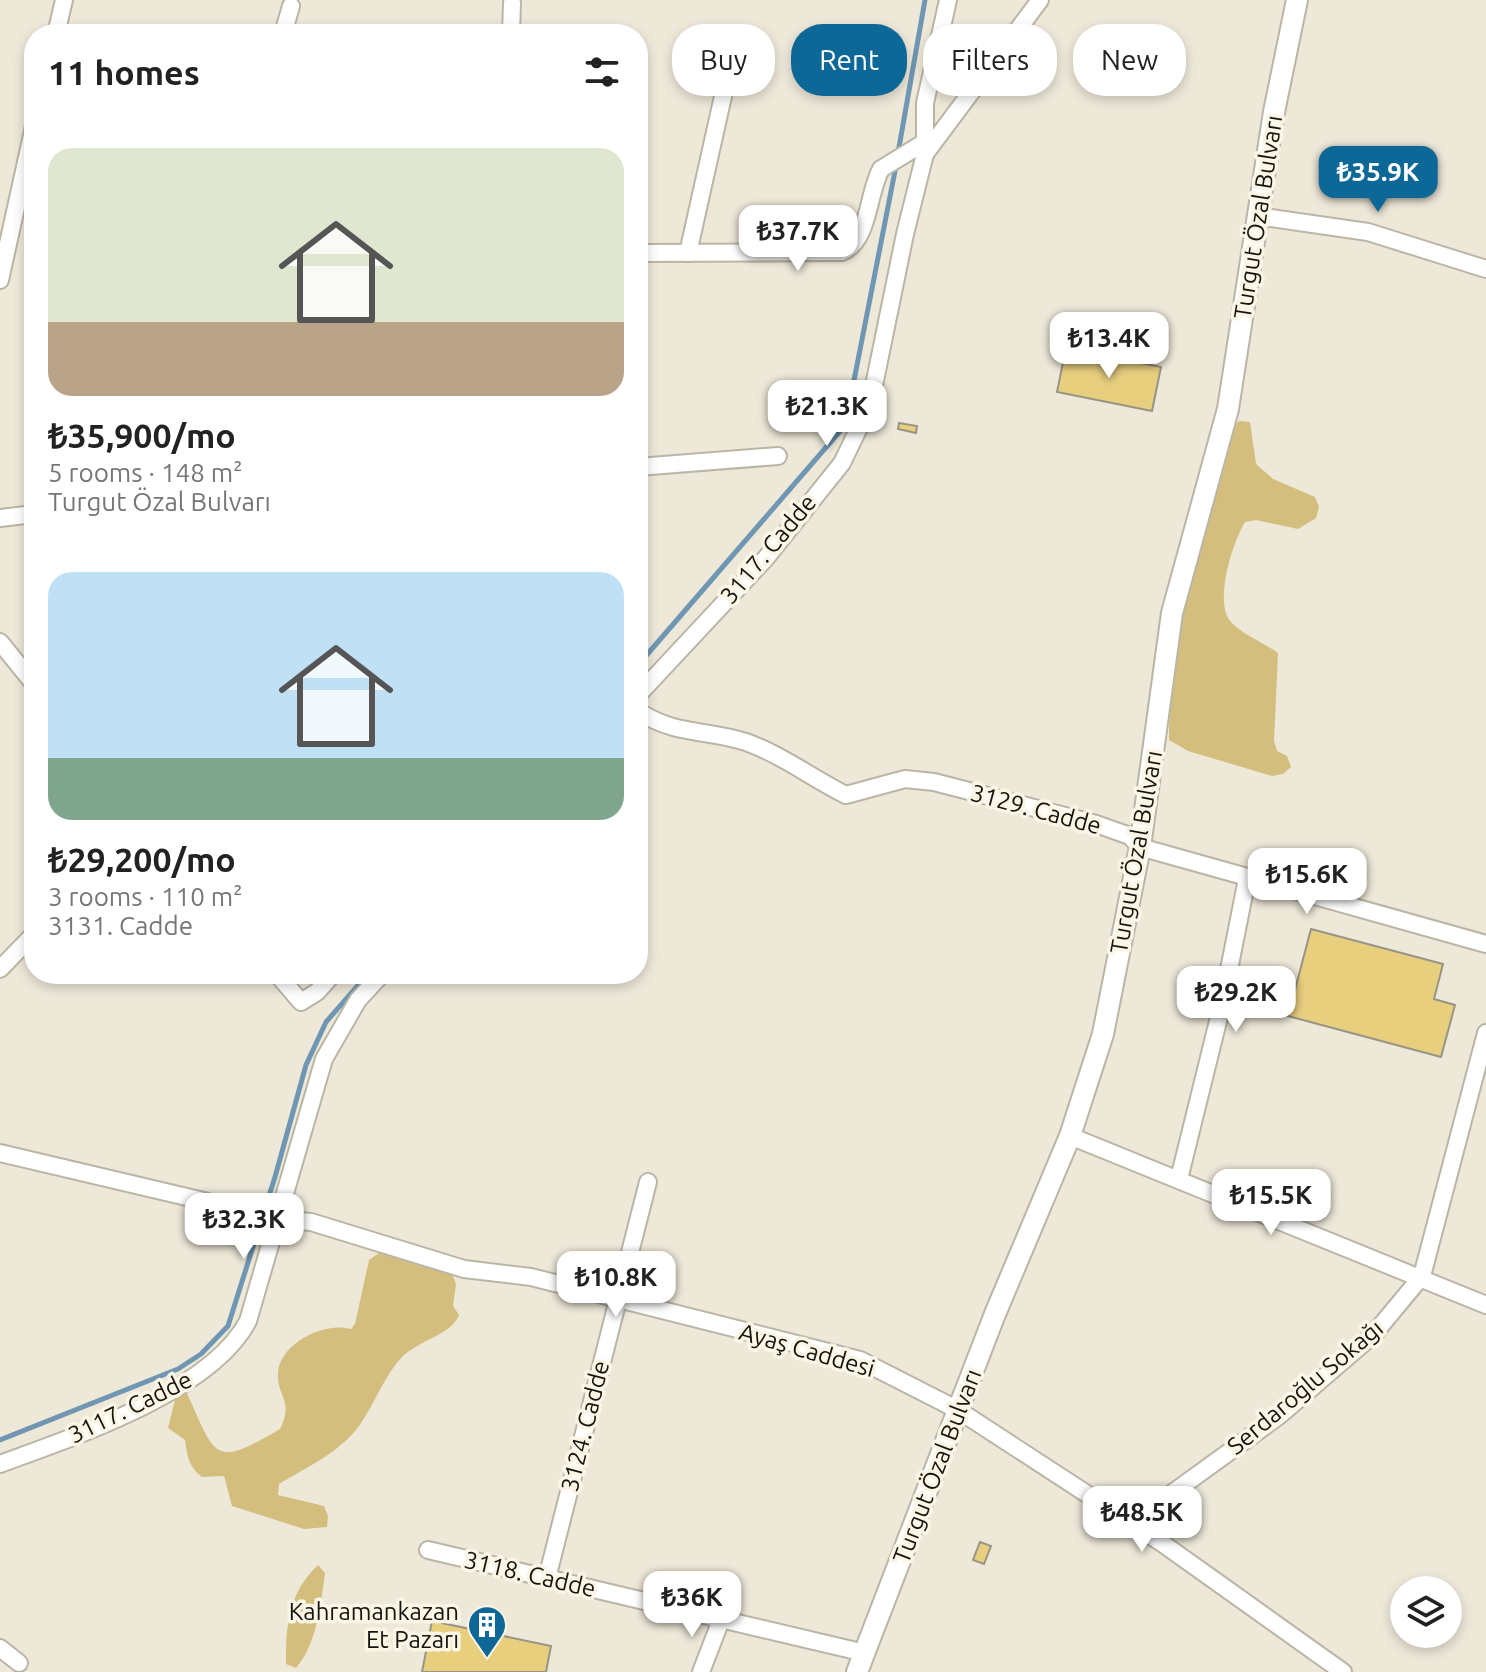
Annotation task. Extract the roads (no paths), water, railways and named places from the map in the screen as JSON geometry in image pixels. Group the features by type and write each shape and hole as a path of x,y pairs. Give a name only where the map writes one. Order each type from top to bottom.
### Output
{"street":[{"path":"58,24 64,0"},
{"path":"925,148 925,103 948,0"},
{"path":"648,253 842,252 852,248 861,233 881,169 925,148 1040,0"},
{"name":"Turgut Özal Bulvarı","path":"861,1663 958,1410 1070,1136 1103,1034 1140,847 1172,613 1228,409 1257,216 1297,0"},
{"path":"511,24 512,3"},
{"path":"286,24 291,6"},
{"path":"688,253 723,96"},
{"name":"3117. Cadde","path":"648,684 766,558 842,463 870,405 925,148"},
{"path":"0,280 24,171"},
{"path":"1257,216 1368,232 1486,269"},
{"path":"648,466 778,456"},
{"path":"0,518 24,515"},
{"path":"0,642 24,672"},
{"name":"3129. Cadde","path":"648,717 662,726 743,741 779,755 846,795 905,779 934,782 1096,824 1130,836 1140,847 1486,944"},
{"path":"1179,1179 1222,1005 1247,879"},
{"path":"0,969 24,944"},
{"path":"286,984 301,1002 324,984"},
{"name":"3117. Cadde","path":"0,1464 183,1385 238,1341 248,1321 324,1059 358,1000 373,984"},
{"name":"Serdaroğlu Sokağı","path":"1131,1523 1280,1415 1373,1335 1422,1276 1486,1033"},
{"path":"1070,1136 1422,1276 1486,1305"},
{"path":"0,1153 208,1202"},
{"name":"3124. Cadde","path":"547,1578 648,1182"},
{"name":"Ayaş Caddesi","path":"276,1219 311,1222 464,1269 531,1277 860,1360 958,1410 1131,1523 1343,1672"},
{"name":"3118. Cadde","path":"428,1550 721,1620 861,1663"},
{"path":"701,1672 721,1620"},
{"path":"0,1648 19,1663"}],"waterway":[{"path":"898,153 925,0"},
{"path":"648,653 841,430 848,411 896,166"},
{"path":"0,1440 178,1369 201,1354 228,1326 306,1065 326,1022 359,984"}],"place":[{"name":"Kahramankazan Et Pazarı","path":"487,1659"}]}
